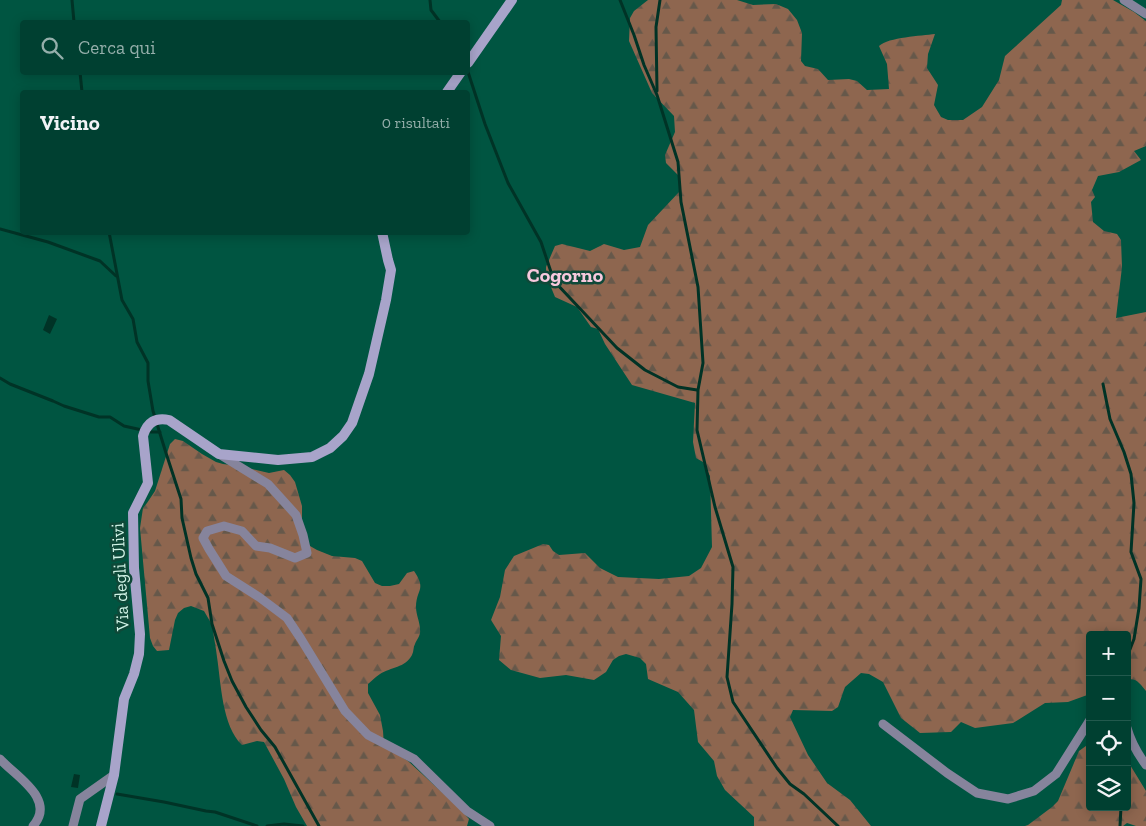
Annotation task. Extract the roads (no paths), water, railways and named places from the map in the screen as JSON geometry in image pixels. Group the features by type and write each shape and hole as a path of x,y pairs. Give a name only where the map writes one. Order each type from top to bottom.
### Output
{"street":[{"path":"470,60 512,0"},
{"path":"1124,0 1146,14"},
{"path":"448,90 459,75"},
{"name":"Via degli Ulivi","path":"101,826 114,775 124,700 139,654 140,634 134,568 133,513 148,483 145,430 152,421 158,419 169,420 219,454 278,460 312,457 330,448 343,436 352,422 369,374 391,270 383,235"},
{"path":"219,454 268,484 296,515 307,553 295,558 270,548 256,546 242,531 224,526 207,531 203,538 226,576 287,618 345,712 368,734 414,759 467,811 490,826"},
{"path":"884,724 977,793 1008,799 1034,792 1056,774 1089,721"},
{"path":"1131,741 1146,765"},
{"path":"0,759 25,781 37,796 41,812 33,826"},
{"path":"73,826 80,799 114,775"}],"waterway":[{"path":"72,0 74,20"},
{"path":"430,0 431,10 438,20"},
{"path":"620,0 657,95 678,162 681,202 698,287 703,363 698,390 697,430 715,507 733,567 727,677 733,702 777,768 790,784 804,794 838,826"},
{"path":"657,91 656,27 660,0"},
{"path":"80,75 82,90"},
{"path":"469,75 485,124 508,183 541,242 554,281 617,348 645,370 678,387 697,390"},
{"path":"0,229 20,234"},
{"path":"22,235 48,242 100,261 116,276"},
{"path":"110,235 122,300 133,319 137,342 148,363 148,381 153,411 181,499 182,518 191,558 196,574 208,598 212,624 224,661 246,707 275,747 319,826"},
{"path":"0,378 64,406 99,417 110,417 124,426 160,432"},
{"path":"1103,384 1110,419 1131,474 1134,503 1131,552 1141,579 1139,608 1131,647"},
{"path":"117,794 215,812 257,826"},
{"path":"1120,826 1121,811"},
{"path":"267,826 284,824 303,826"}],"district":[{"name":"Cogorno","path":"565,275"}]}
